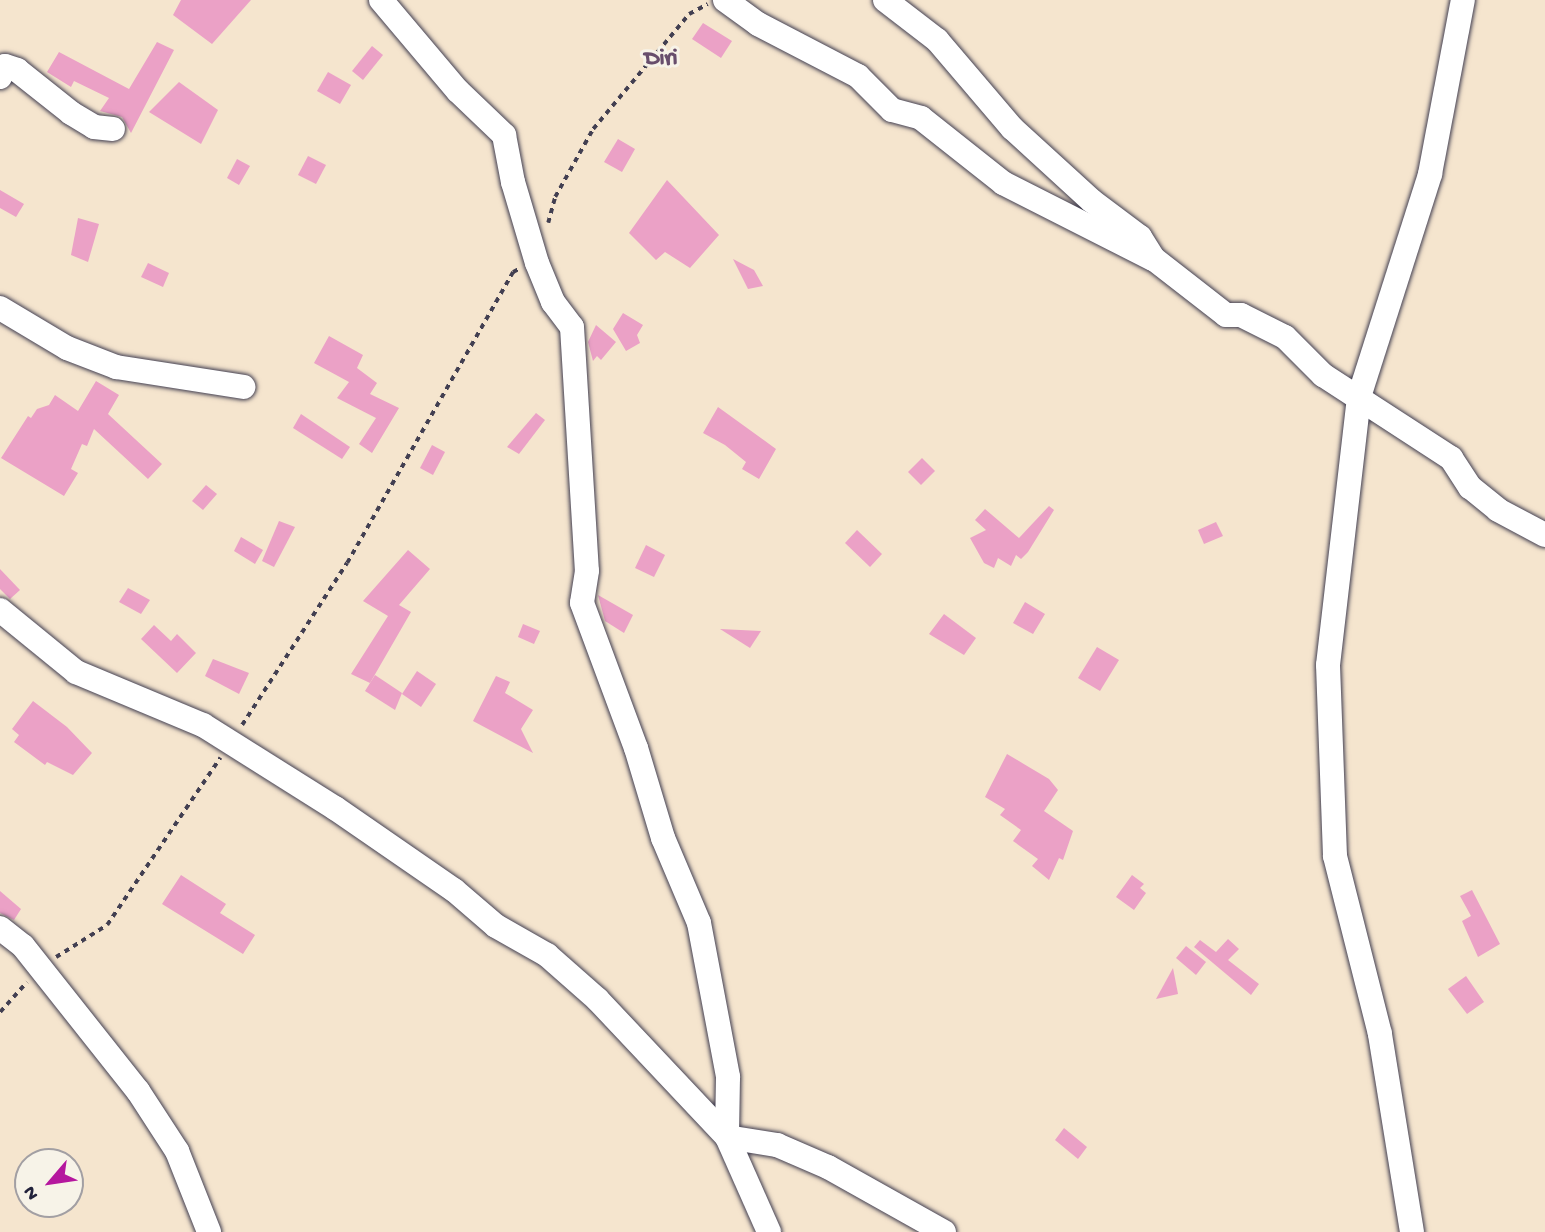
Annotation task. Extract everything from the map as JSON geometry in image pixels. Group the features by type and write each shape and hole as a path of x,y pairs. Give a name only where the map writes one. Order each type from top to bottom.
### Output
{"street":[{"path":"381,0 458,91 504,135 513,182 537,263 553,302 572,327 587,571 582,603 636,748 663,838 699,923 728,1077 727,1137"},
{"path":"725,0 758,24 858,76 892,110 921,118 1003,183 1154,259 1226,315 1241,315 1285,337 1323,375 1451,458 1470,488 1498,510 1545,535"},
{"path":"884,0 937,40 1005,121 1092,201 1140,237 1154,259"},
{"path":"1412,1232 1380,1034 1335,856 1328,665 1359,397 1430,174 1464,0"},
{"path":"0,77 5,66 17,70 71,113 94,127 113,130"},
{"path":"0,308 67,348 116,367 243,387"},
{"path":"0,610 76,672 203,725 335,808 454,890 496,926 547,954 597,999 727,1137 769,1232"},
{"path":"0,928 39,968 103,1042 177,1151 209,1232"},
{"path":"727,1137 777,1145 828,1167 944,1232"}],"path":[{"path":"0,1012 39,968 107,925 230,743 346,563 513,272 537,263 555,197 593,129 689,14 716,0"}],"building":[{"path":"181,0 251,0 212,44 173,15"},
{"path":"703,23 732,41 721,58 692,39"},
{"path":"157,42 174,50 131,133 122,117 100,111 109,98 74,81 71,87 47,72 59,52 129,89"},
{"path":"372,46 383,55 363,80 352,71"},
{"path":"328,72 351,85 340,104 317,91"},
{"path":"179,82 218,110 201,144 149,112"},
{"path":"618,139 635,149 622,172 604,162"},
{"path":"308,156 326,165 316,184 298,175"},
{"path":"237,159 250,166 239,185 227,178"},
{"path":"667,180 719,235 690,268 665,252 656,260 629,233"},
{"path":"0,190 24,204 16,217 0,208"},
{"path":"78,218 99,224 88,262 71,255"},
{"path":"733,259 754,270 763,286 748,289"},
{"path":"148,263 169,273 163,287 141,277"},
{"path":"623,313 643,325 637,335 640,343 626,351 613,329"},
{"path":"596,325 616,342 601,360 597,356 593,361 588,342"},
{"path":"329,336 363,355 357,368 377,383 370,394 399,408 372,453 359,444 376,418 337,398 349,382 314,363"},
{"path":"96,381 119,395 108,414 162,464 148,479 94,429 87,446 82,444 71,469 78,473 64,496 1,458 28,416 31,418 37,409 49,405 55,395 78,411"},
{"path":"718,407 776,449 759,479 742,469 746,462 725,445 703,433"},
{"path":"536,413 545,420 519,454 507,447"},
{"path":"301,414 350,447 342,459 293,428"},
{"path":"432,445 445,452 433,475 420,468"},
{"path":"922,458 935,471 921,485 908,472"},
{"path":"206,485 217,494 203,510 192,501"},
{"path":"1049,506 1054,510 1021,559 1016,555 1011,566 998,558 994,568 984,563 970,538 986,530 975,520 985,509 1019,538"},
{"path":"279,521 295,527 274,567 262,561"},
{"path":"1216,522 1223,536 1204,544 1198,530"},
{"path":"857,530 882,554 870,567 845,543"},
{"path":"241,537 263,550 255,564 234,551"},
{"path":"646,545 665,555 654,577 635,568"},
{"path":"408,550 430,569 399,605 411,612 370,683 351,674 388,616 363,601"},
{"path":"0,569 20,590 10,599 0,589"},
{"path":"128,588 150,600 141,614 119,602"},
{"path":"598,595 633,615 624,633 605,621"},
{"path":"1025,602 1045,614 1033,634 1013,623"},
{"path":"944,614 976,638 964,655 929,634"},
{"path":"523,624 540,631 534,644 518,637"},
{"path":"154,625 171,641 177,634 196,653 177,673 141,639"},
{"path":"720,629 761,631 750,648"},
{"path":"1097,647 1119,660 1100,691 1078,678"},
{"path":"213,659 249,673 239,694 205,676"},
{"path":"417,671 436,684 421,707 402,694"},
{"path":"375,675 402,693 395,710 365,691"},
{"path":"496,676 510,682 505,693 533,710 521,729 533,753 473,721"},
{"path":"33,701 67,727 92,753 73,775 47,762 45,765 14,742 19,735 12,729"},
{"path":"1007,754 1049,779 1058,790 1044,811 1073,831 1063,860 1059,858 1049,880 1032,866 1038,859 1013,841 1021,830 1000,815 1005,809 985,797"},
{"path":"181,875 226,904 220,913 255,935 243,954 162,904"},
{"path":"1132,875 1144,884 1140,888 1146,893 1134,910 1116,897"},
{"path":"1472,890 1500,944 1478,957 1462,921 1471,916 1460,896"},
{"path":"0,891 21,909 14,920 0,913"},
{"path":"1228,939 1239,949 1228,960 1259,984 1251,995 1194,947 1200,940 1216,952"},
{"path":"1186,946 1206,962 1196,975 1176,958"},
{"path":"1173,968 1178,994 1156,999"},
{"path":"1466,976 1484,1002 1467,1014 1448,989"},
{"path":"1064,1128 1087,1147 1078,1159 1055,1140"}],"district":[{"name":"Diri","path":"661,60"}]}
